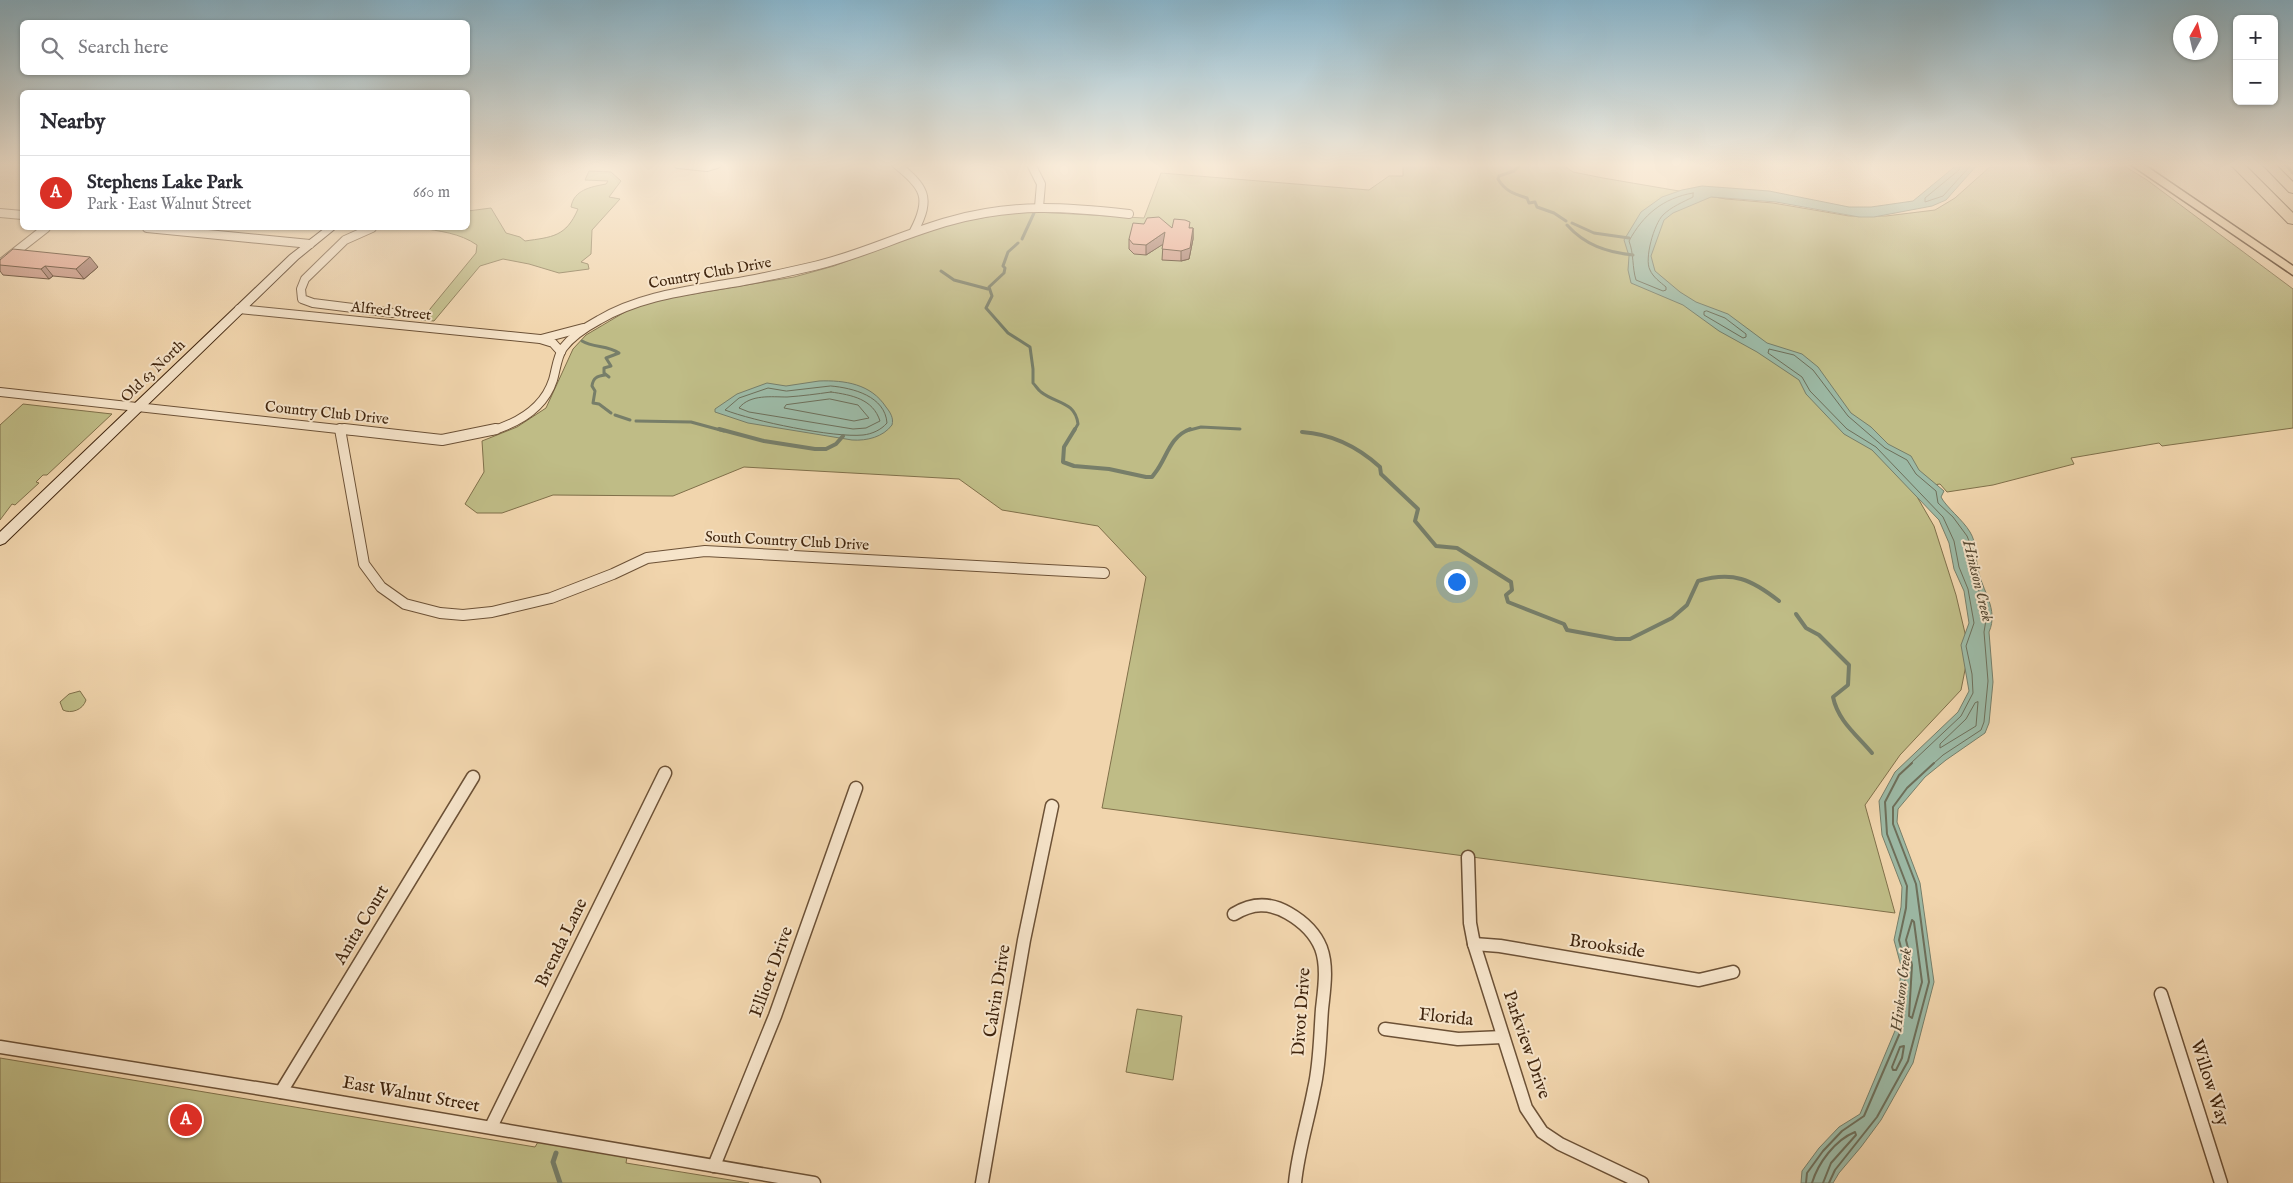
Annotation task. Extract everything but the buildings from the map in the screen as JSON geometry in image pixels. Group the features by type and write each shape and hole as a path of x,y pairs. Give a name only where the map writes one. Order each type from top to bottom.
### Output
{"main road":[{"path":"2217,219 2293,271"},
{"name":"Old 63 North","path":"0,540 239,309 310,244 328,230"}],"street":[{"path":"914,231 919,219"},
{"name":"Country Club Drive","path":"0,392 442,440 483,434 523,417 537,407 551,386 561,352 588,326 633,303 658,294 760,279 816,267 914,231 957,219"},
{"path":"0,264 43,230"},
{"path":"167,230 310,244"},
{"path":"368,230 345,240 305,280 301,286 300,293 302,299 313,303 393,313"},
{"name":"Alfred Street","path":"239,309 540,339 552,344 561,352"},
{"name":"Alfred Street","path":"540,339 588,326"},
{"name":"South Country Club Drive","path":"340,429 364,564 381,587 392,596 405,604 440,613 463,615 516,608 551,598 647,558 705,551 1104,573"},
{"name":"Brenda Lane","path":"491,1127 665,773"},
{"name":"Anita Court","path":"282,1092 473,777"},
{"name":"Elliott Drive","path":"714,1166 774,1016 856,788"},
{"name":"Calvin Drive","path":"982,1183 1024,940 1052,806"},
{"name":"Parkview Drive","path":"1468,857 1470,923 1474,944 1526,1108 1542,1132 1560,1144 1642,1183"},
{"name":"Divot Drive","path":"1234,914 1247,906 1264,906 1284,910 1300,919 1310,930 1319,944 1324,960 1325,974 1315,1087 1297,1162 1295,1183"},
{"name":"Brookside","path":"1474,944 1699,980 1733,972"},
{"name":"Willow Way","path":"2161,994 2221,1183"},
{"name":"Florida","path":"1385,1029 1458,1040 1481,1041 1503,1037"},
{"name":"East Walnut Street","path":"0,1047 282,1092 814,1183"}],"shaded area":[{"path":"470,219 498,219 506,233 520,237 525,241 557,234 572,219 602,219 592,230 591,254 581,262 588,264 589,269 559,273 503,259 480,266 434,321 421,320 476,253 477,245 457,235 431,230 470,230"},
{"path":"975,219 2200,219 2293,289 2293,428 2162,446 2159,443 2071,458 2074,464 1993,485 1947,492 1940,484 1912,488 1934,526 1956,595 1969,650 1961,690 1900,755 1865,805 1895,913 1102,808 1146,577 1098,526 1002,510 959,479 744,467 673,496 553,495 502,513 477,513 465,504 484,472 482,441 517,427 546,408 573,349 586,335 630,309 657,300 794,277 834,266 926,231"},
{"path":"23,404 112,414 47,475 43,475 36,482 39,483 15,505 12,504 0,520 0,425"},
{"path":"80,691 86,700 80,709 73,711 63,710 60,702 69,694"},
{"path":"1137,1009 1182,1016 1173,1080 1126,1072"},
{"path":"0,1058 535,1147 538,1142 627,1157 626,1163 749,1183 0,1183"}],"water":[{"name":"Hinkson Creek","path":"1637,219 1665,219 1651,256 1655,271 1680,292 1696,302 1728,314 1767,343 1802,354 1818,367 1851,413 1871,427 1888,444 1911,456 1919,470 1944,491 1941,497 1943,501 1970,532 1975,545 1980,577 1991,608 1992,624 1989,632 1993,682 1989,723 1985,733 1925,777 1898,809 1897,822 1920,883 1934,982 1913,1063 1881,1120 1833,1183 1801,1183 1802,1171 1819,1148 1839,1127 1860,1114 1897,1026 1901,966 1894,940 1901,907 1902,887 1882,835 1879,801 1895,772 1958,712 1969,691 1961,645 1969,623 1964,591 1954,569 1949,543 1939,520 1872,450 1844,434 1806,394 1799,380 1757,352 1719,331 1683,305 1631,283 1628,270 1629,256 1624,240"},
{"path":"819,381 838,381 865,388 880,399 890,413 892,425 884,433 874,437 852,440 748,423 715,412 715,409 737,394 767,383 786,386"}],"waterway":[{"path":"1022,239 1031,219"},
{"path":"1572,223 1594,233 1629,238"},
{"path":"1567,225 1581,238 1597,246 1614,252 1633,255"},
{"path":"1018,243 1008,252 1003,266 1005,268 1004,273 989,287 992,296 986,308 1008,333 1030,347 1033,383 1041,392 1073,411 1078,424 1074,431"},
{"path":"941,271 954,280 988,289"},
{"path":"582,341 615,350 619,353 606,358 611,366 604,368 604,373 609,377"},
{"path":"605,375 593,381 592,386 595,391 593,403 599,404 611,413"},
{"path":"615,415 630,420"},
{"path":"636,421 691,422 724,431"},
{"path":"1187,431 1201,427 1240,429"},
{"path":"719,429 764,441 815,449 826,449 836,444 843,436"},
{"path":"1075,429 1064,447 1063,462 1074,466 1109,469 1146,477 1152,477 1173,442 1187,431"},
{"path":"1302,432 1334,439 1363,453 1380,467 1381,474 1418,509 1415,521 1436,546 1457,548 1511,582 1512,590 1506,595 1508,602 1564,624 1567,630 1616,639 1630,639 1672,618 1687,605 1698,581 1710,578 1732,577 1741,579 1759,587 1779,601"},
{"path":"1796,614 1806,628 1819,635 1849,665 1848,685 1833,697 1835,706 1854,734 1872,753"},
{"path":"556,1153 553,1162 560,1183"}],"place":[{"name":"Stephens Lake Park","path":"186,1120"}]}
